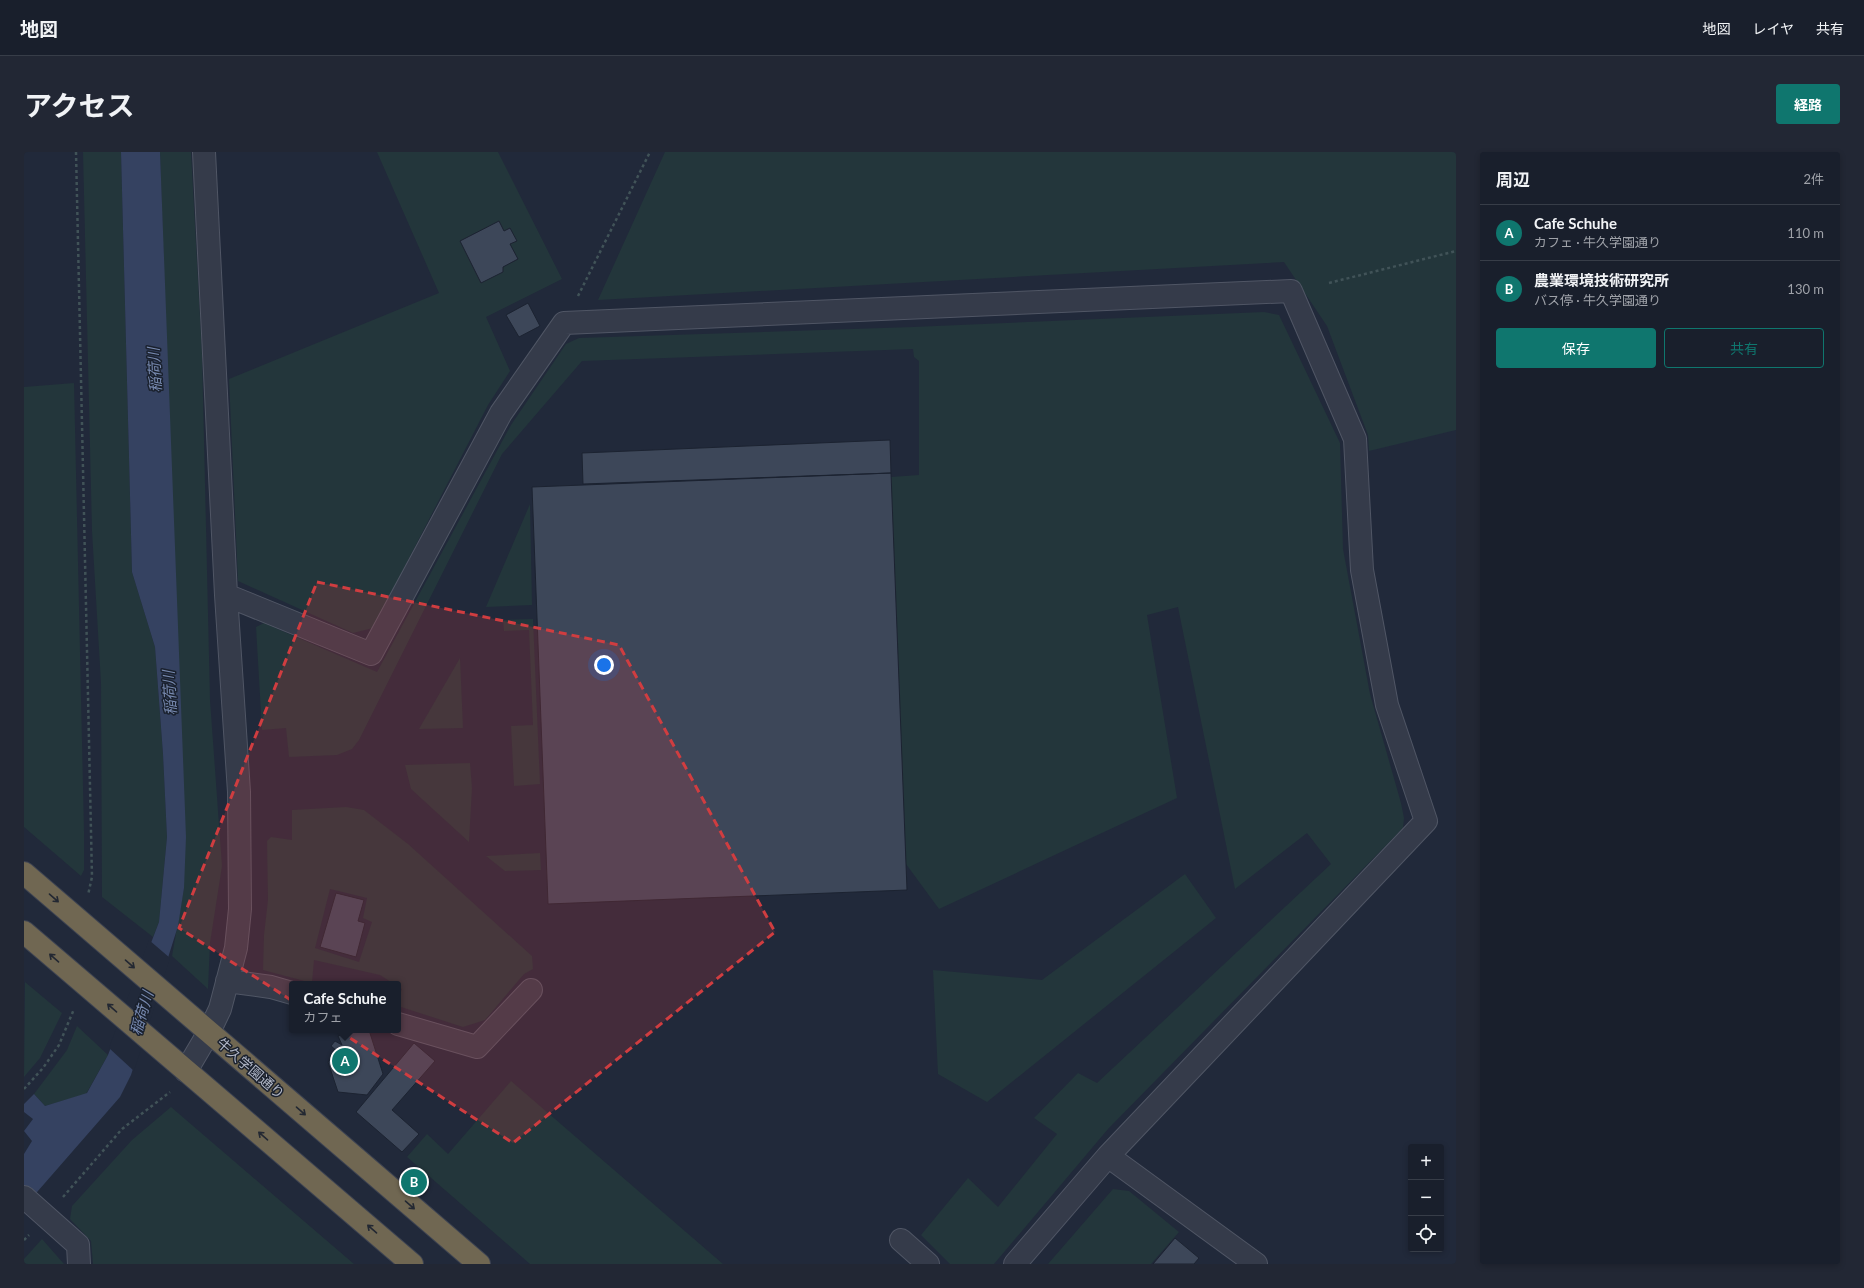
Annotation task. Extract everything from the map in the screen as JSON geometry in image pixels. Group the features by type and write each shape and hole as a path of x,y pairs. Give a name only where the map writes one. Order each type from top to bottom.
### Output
{"highway":[{"name":"牛久学園通り","path":"24,873 479,1264"},
{"path":"24,932 412,1264"}],"street":[{"path":"186,1071 209,1032 220,1009 236,948 240,909 239,792 226,595 204,152"},
{"path":"226,595 371,654 501,413 564,323 1291,291 1355,439 1362,570 1387,705 1426,821 1108,1156 1015,1264"},
{"path":"227,981 271,987 289,992"},
{"path":"401,1025 477,1047 531,990"},
{"path":"1108,1156 1256,1264"},
{"path":"36,1207 78,1245 79,1264"},
{"path":"901,1240 928,1264"}],"path":[{"path":"74,916 88,895 92,878 76,152"},
{"path":"564,323 650,152"},
{"path":"1329,283 1456,250"},
{"path":"24,1089 43,1068 58,1045 83,983"},
{"path":"24,1240 36,1207 122,1130 173,1090 186,1071"}],"highlighted area":[{"path":"317,582 619,645 775,932 513,1143 179,928"}],"green space":[{"path":"83,152 121,152 132,572 155,647 163,754 167,837 159,922 153,937 102,897 101,683 92,531"},
{"path":"160,152 191,152 202,354 210,700 222,866 210,943 208,989 172,956 184,888"},
{"path":"377,152 498,152 562,279 486,317 510,371 488,405 373,628 353,633 238,581 229,379 439,293","holes":["499,221 504,231 510,228 516,241 510,244 518,259 503,267 481,283 460,241"]},
{"path":"665,152 1456,152 1456,430 1369,451 1368,435 1327,326 1284,262 598,300"},
{"path":"1264,312 1279,315 1340,443 1343,549 1370,694 1401,803 1404,818 1403,828 1108,1129 994,1264 950,1264 921,1235 968,1178 998,1207 1057,1134 1034,1118 1078,1073 1097,1083 1331,864 1307,833 1235,889 1178,607 1147,615 1177,798 939,909 906,864 891,477 919,475 919,361 914,357 913,349 582,361 502,454 359,740 352,749 337,755 289,757 286,728 262,730 256,627 264,623 377,672 511,425 566,344 579,338 913,327"},
{"path":"74,383 84,831 84,870 81,876 24,827 24,387"},
{"path":"530,504 532,605 486,607"},
{"path":"533,619 540,784 514,786 511,726 533,725 529,630 504,631 503,620"},
{"path":"460,658 463,728 419,729"},
{"path":"470,763 472,788 469,842 411,789 405,765"},
{"path":"346,807 364,810 408,844 532,956 533,969 524,974 485,1020 463,1027 401,1007 401,981 389,981 380,975 314,960 312,981 304,981 263,970 264,935 268,900 267,841 271,837 292,840 292,810","holes":["330,889 367,898 363,918 372,922 359,962 315,948"]},
{"path":"540,853 541,870 505,871 486,856"},
{"path":"1185,874 1216,918 987,1102 938,1074 933,970 1042,980"},
{"path":"25,982 62,1013 40,1058 24,1077"},
{"path":"77,1026 108,1055 86,1094 45,1106 34,1094 67,1050"},
{"path":"511,1081 723,1264 530,1264 407,1157 427,1134 448,1154"},
{"path":"171,1107 354,1264 93,1264 91,1241 70,1219 72,1206 132,1140"},
{"path":"1113,1189 1129,1191 1179,1232 1151,1264 1048,1264"},
{"path":"42,1239 64,1264 24,1264 24,1259"}],"water":[{"name":"稲荷川","path":"121,152 160,152 186,837 184,888 178,926 131,1075 120,1097 24,1207 24,1154 32,1141 24,1131 33,1119 24,1112 24,1104 34,1094 45,1106 87,1093 108,1055 159,922 167,837 163,754 155,647 132,572"}],"pier":[{"path":"149,940 170,958 134,1071 109,1048"}],"building":[{"path":"499,221 504,231 510,228 517,241 510,244 518,259 503,267 503,272 481,283 460,241"},
{"path":"528,303 540,326 519,337 506,315"},
{"path":"890,440 891,473 583,484 582,453"},
{"path":"891,473 907,890 548,904 532,487"},
{"path":"336,893 364,900 358,921 365,923 356,957 320,947"},
{"path":"345,1033 370,1033 383,1074 367,1095 338,1092 328,1062 337,1051 331,1046 335,1041 342,1045 338,1036"},
{"path":"414,1043 435,1061 392,1110 419,1134 402,1152 356,1112"},
{"path":"1175,1238 1199,1258 1194,1264 1153,1264"}],"place":[{"name":"Cafe Schuhe","path":"345,1061"},
{"name":"農業環境技術研究所","path":"414,1182"}]}
